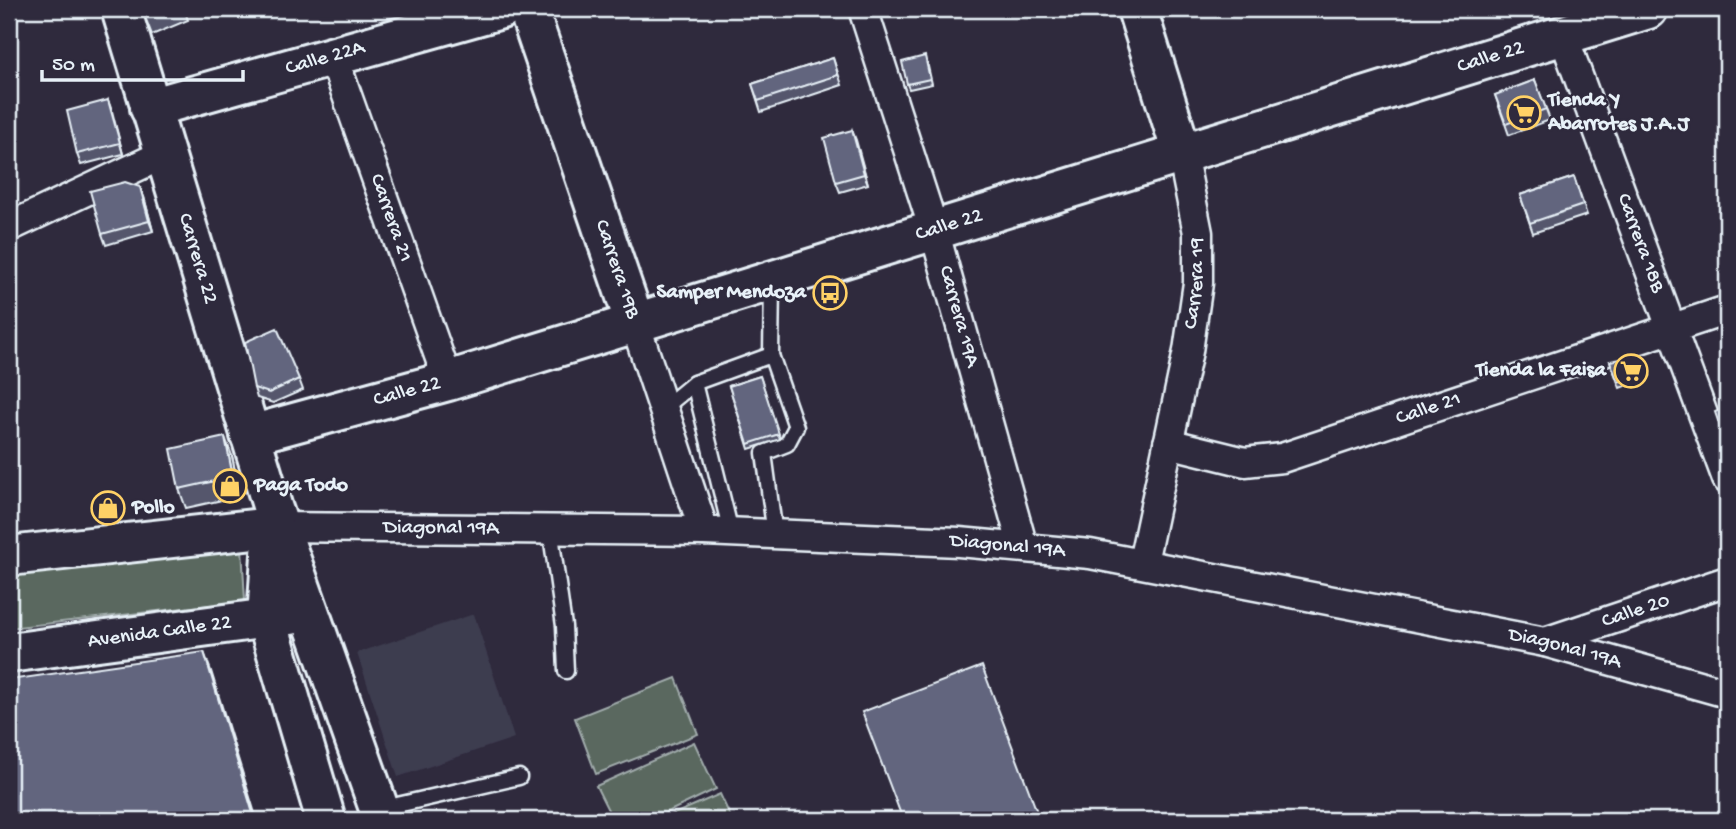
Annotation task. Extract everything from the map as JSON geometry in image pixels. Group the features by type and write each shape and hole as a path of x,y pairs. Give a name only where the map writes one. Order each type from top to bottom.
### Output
{"street":[{"name":"Carrera 22","path":"121,9 275,521 312,611 381,815"},
{"name":"Calle 22A","path":"150,108 501,9"},
{"name":"Carrera 19B","path":"528,9 665,407 717,532"},
{"name":"Carrera 19A","path":"863,9 934,230 1023,547"},
{"name":"Carrera 19","path":"1137,9 1182,153 1198,233 1198,283 1188,351 1143,562"},
{"name":"Calle 22","path":"250,435 448,381 1182,153 1557,22 1648,9"},
{"name":"Carrera 18B","path":"1557,22 1727,480"},
{"name":"Carrera 21","path":"333,56 448,381"},
{"path":"9,228 164,154"},
{"name":"Calle 21","path":"1168,443 1245,462 1282,458 1727,310"},
{"name":"Carrera 22","path":"275,521 267,621 327,820"},
{"path":"9,556 275,521"},
{"name":"Diagonal 19A","path":"275,521 717,532 959,541 1023,547 1143,562 1545,642 1727,694"},
{"name":"Calle 20","path":"1545,642 1727,580"},
{"name":"Avenida Calle 22","path":"9,653 267,621 312,611"}],"lane":[{"path":"772,280 771,355 796,427 787,444 764,453 775,535"},
{"path":"665,407 694,383 771,355"},
{"path":"694,383 717,532"},
{"path":"550,528 564,626 566,671"},
{"path":"381,815 519,777"}],"shaded area":[{"path":"242,547 245,601 9,628 9,576"},
{"path":"474,614 514,738 398,777 357,653"},
{"path":"676,678 698,734 596,774 575,718"},
{"path":"694,742 716,789 651,820 613,820 596,786"},
{"path":"720,794 732,820 660,820"}],"building":[{"path":"143,9 161,9 145,15"},
{"path":"925,56 930,79 907,84 902,62"},
{"path":"833,58 838,75 758,101 752,84"},
{"name":"Tienda Y Abarrotes J.A.J","path":"1535,80 1546,109 1506,124 1495,95"},
{"path":"108,100 120,143 77,154 67,111"},
{"path":"852,130 864,174 836,182 824,138"},
{"path":"1574,177 1583,205 1530,223 1520,195"},
{"path":"125,182 140,187 149,221 102,234 90,191"},
{"path":"277,328 299,379 269,393 254,388 245,342"},
{"name":"Tienda la Faisa","path":"1632,357 1644,361 1648,371 1618,382 1610,361"},
{"path":"760,376 779,434 748,444 729,386"},
{"path":"1727,407 1727,436 1724,438 1715,412"},
{"path":"225,437 233,477 179,489 171,449"},
{"path":"204,652 255,820 9,820 9,680"},
{"path":"982,666 1040,820 903,820 862,712"}],"place":[{"name":"Tienda Y Abarrotes J.A.J","path":"1524,113"},
{"name":"Samper Mendoza","path":"830,293"},
{"name":"Tienda la Faisa","path":"1631,371"},
{"name":"Paga Todo","path":"230,486"},
{"name":"Pollo","path":"108,508"}]}
